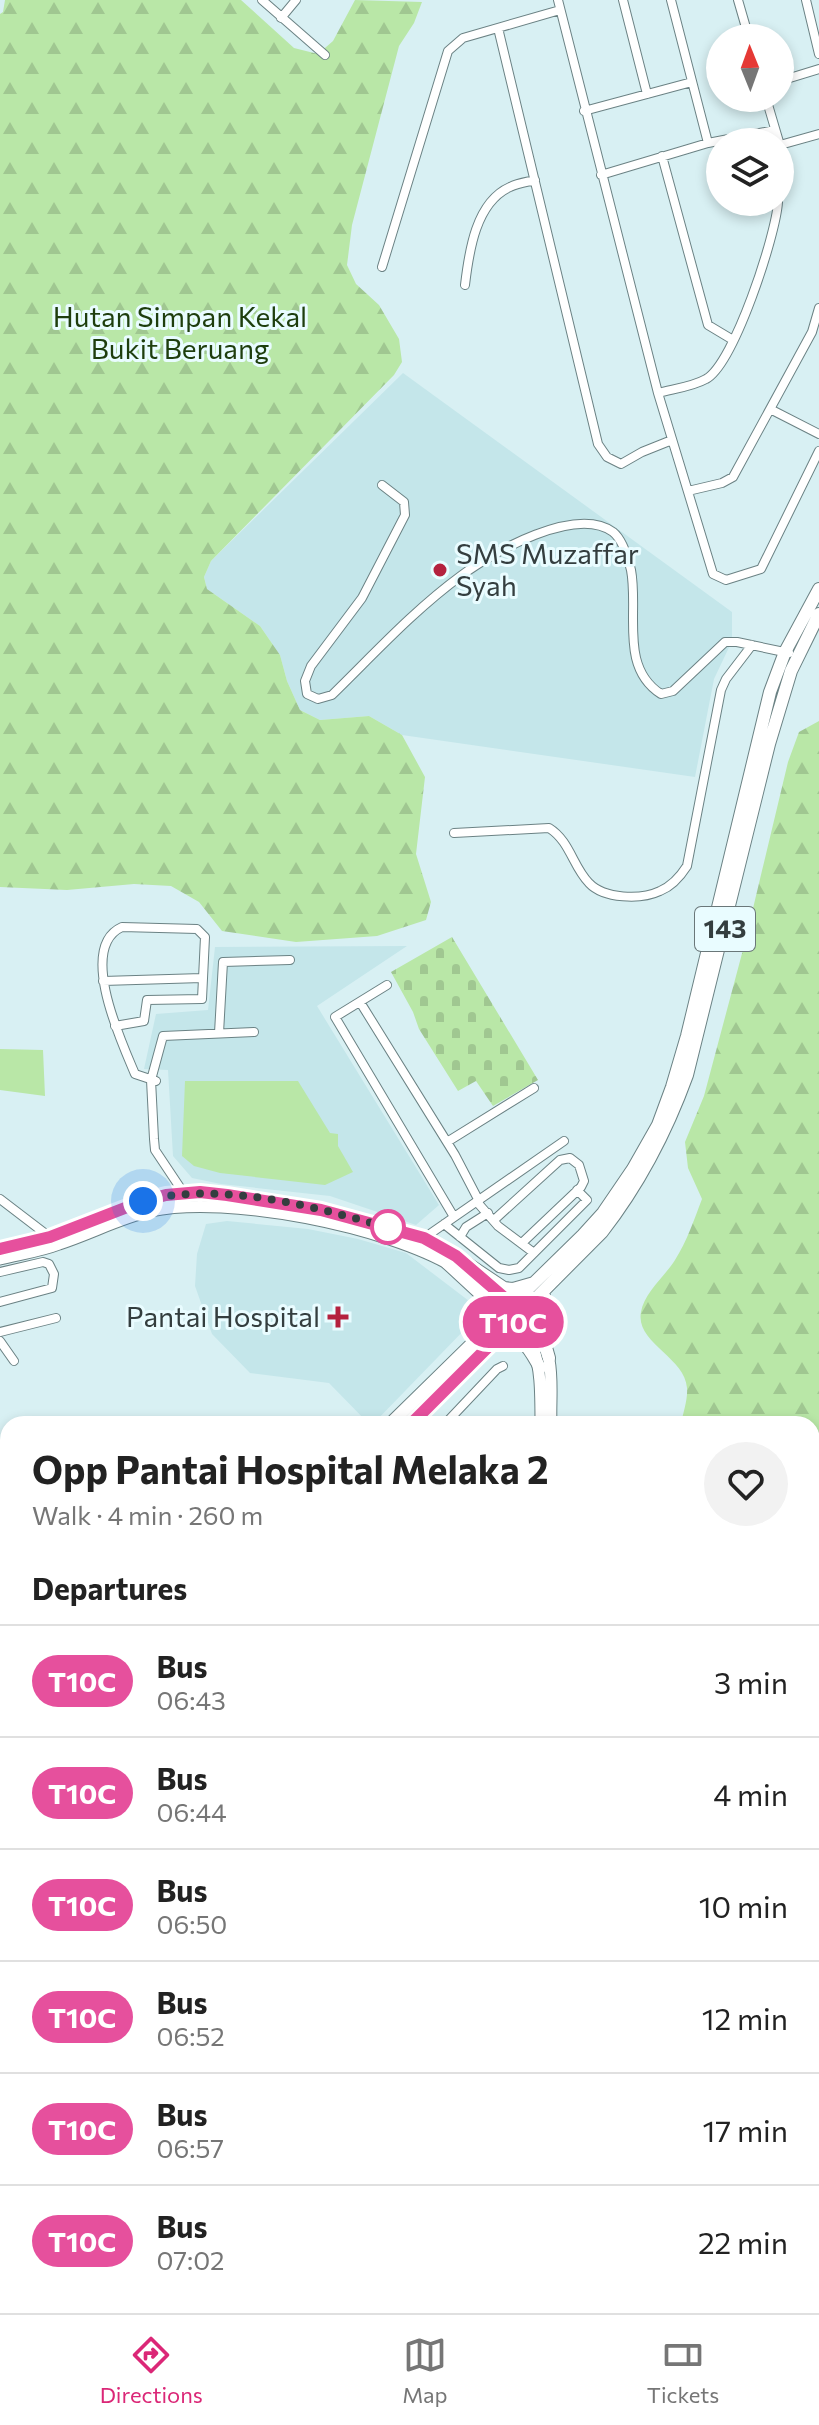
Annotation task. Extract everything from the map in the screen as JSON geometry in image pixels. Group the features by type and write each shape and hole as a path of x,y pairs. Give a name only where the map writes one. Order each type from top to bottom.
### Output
{"highway":[{"name":"143","path":"398,1416 602,1232 649,1164 672,1117 687,1075 769,744 816,610 818,591"},
{"name":"143","path":"544,1283 603,1213 658,1125 687,1036 770,692 785,652 816,610"},
{"path":"451,1259 504,1288 544,1283 537,1316 544,1363"},
{"path":"424,1391 434,1375 489,1313 486,1299 451,1259"},
{"name":"143","path":"419,1416 492,1343 515,1312"},
{"path":"492,1343 512,1338 520,1340 544,1363"}],"main road":[{"path":"183,1192 192,1200 213,1200 236,1208"},
{"path":"130,1218 146,1208 175,1201 181,1198 183,1192"},
{"path":"0,1249 53,1242 143,1201 183,1192 227,1195 321,1210 424,1238 538,1334 550,1416"},
{"path":"0,1259 166,1208 236,1208 258,1209 370,1234 451,1259"},
{"path":"541,1416 544,1363"}],"street":[{"path":"262,0 325,55"},
{"path":"281,18 296,0"},
{"path":"623,0 647,94"},
{"path":"671,0 706,135"},
{"path":"738,0 745,24"},
{"path":"806,0 819,54"},
{"path":"382,267 448,51 463,38 559,5 658,393 713,574 726,580 761,569 819,451"},
{"path":"498,28 598,444 607,457 621,464 672,440"},
{"path":"794,77 819,69"},
{"path":"584,111 692,82"},
{"path":"794,140 819,134"},
{"path":"601,175 706,144"},
{"path":"662,156 708,325 733,340"},
{"path":"465,285 470,248 490,201 510,187 535,180"},
{"path":"658,393 705,380 717,370 752,297 771,240 775,216"},
{"path":"688,491 733,477 815,334 819,308"},
{"path":"770,409 819,434"},
{"path":"382,485 404,502 405,515 362,598 311,666 305,681 307,694 318,699 332,695 414,614 463,574 526,539 567,524 598,525 615,533 623,547 631,571 636,661 647,685 661,694 673,691 720,644 732,641 798,655"},
{"path":"454,833 549,828 563,840 585,880 593,888 630,896 659,892 687,866 721,690 752,645"},
{"path":"115,1026 144,1021 147,1000 202,999 205,937 202,932 197,929 122,927 112,932 105,946 103,981 115,1026 135,1074 154,1078"},
{"path":"219,1033 223,962 290,960"},
{"path":"103,981 202,978"},
{"path":"387,985 335,1017 454,1217"},
{"path":"360,1002 447,1142 478,1202 509,1234 534,1253"},
{"path":"183,1192 163,1158 158,1138 154,1078 163,1036 254,1032"},
{"path":"447,1142 534,1088"},
{"path":"424,1238 564,1141"},
{"path":"460,1237 466,1227 491,1216 565,1158 579,1165 584,1181 523,1242"},
{"path":"444,1224 499,1268 519,1268 587,1200 577,1190"},
{"path":"0,1199 53,1242"},
{"path":"0,1272 43,1262 49,1264 54,1274 52,1288 0,1302"},
{"path":"0,1332 56,1318"},
{"path":"0,1341 14,1361"},
{"path":"453,1416 503,1366"}],"shaded area":[{"name":"SMS Muzaffar Syah","path":"403,373 732,612 732,641 714,679 695,777 402,735 369,716 320,720 300,710 280,655 260,626 207,589 204,577 211,561"},
{"path":"407,946 317,1006 439,1205 416,1225 330,1196 192,1178 173,1156 168,1070 144,1069 156,1014 208,1010 215,947"},
{"name":"Pantai Hospital","path":"227,1221 308,1229 406,1253 473,1304 471,1323 381,1416 361,1416 329,1383 250,1373 212,1334 195,1286 197,1254 206,1224"}],"green space":[{"name":"Hutan Simpan Kekal Bukit Beruang","path":"5,0 241,0 294,48 318,54 333,41 355,0 422,2 414,23 399,46 352,225 347,265 356,284 379,305 399,339 402,362 394,375 211,561 204,577 207,589 260,626 280,655 300,710 320,720 369,716 402,735 425,777 416,854 431,902 426,920 377,936 296,942 222,931 199,902 171,886 134,884 67,890 0,887 0,14"},
{"path":"819,721 819,1416 683,1416 687,1392 684,1377 645,1333 641,1312 650,1291 679,1253 702,1199 688,1168 685,1142 704,1096 788,762 799,732"},
{"path":"452,937 538,1080 493,1106 476,1081 458,1091 419,1029 391,972"},
{"path":"0,1049 43,1050 45,1096 0,1090"},
{"path":"185,1081 298,1081 330,1133 338,1134 338,1146 353,1172 325,1185 220,1173 194,1166 182,1156"}],"bus line":[{"name":"T10C","path":"0,1249 50,1237 143,1201 183,1192 255,1198 321,1210 424,1238 456,1256 522,1313 419,1416"}],"place":[{"name":"SMS Muzaffar Syah","path":"440,570"},
{"name":"Pantai Hospital","path":"338,1317"}],"route":[{"path":"143,1201 183,1192 200,1192 321,1210 397,1230 388,1227"}]}
